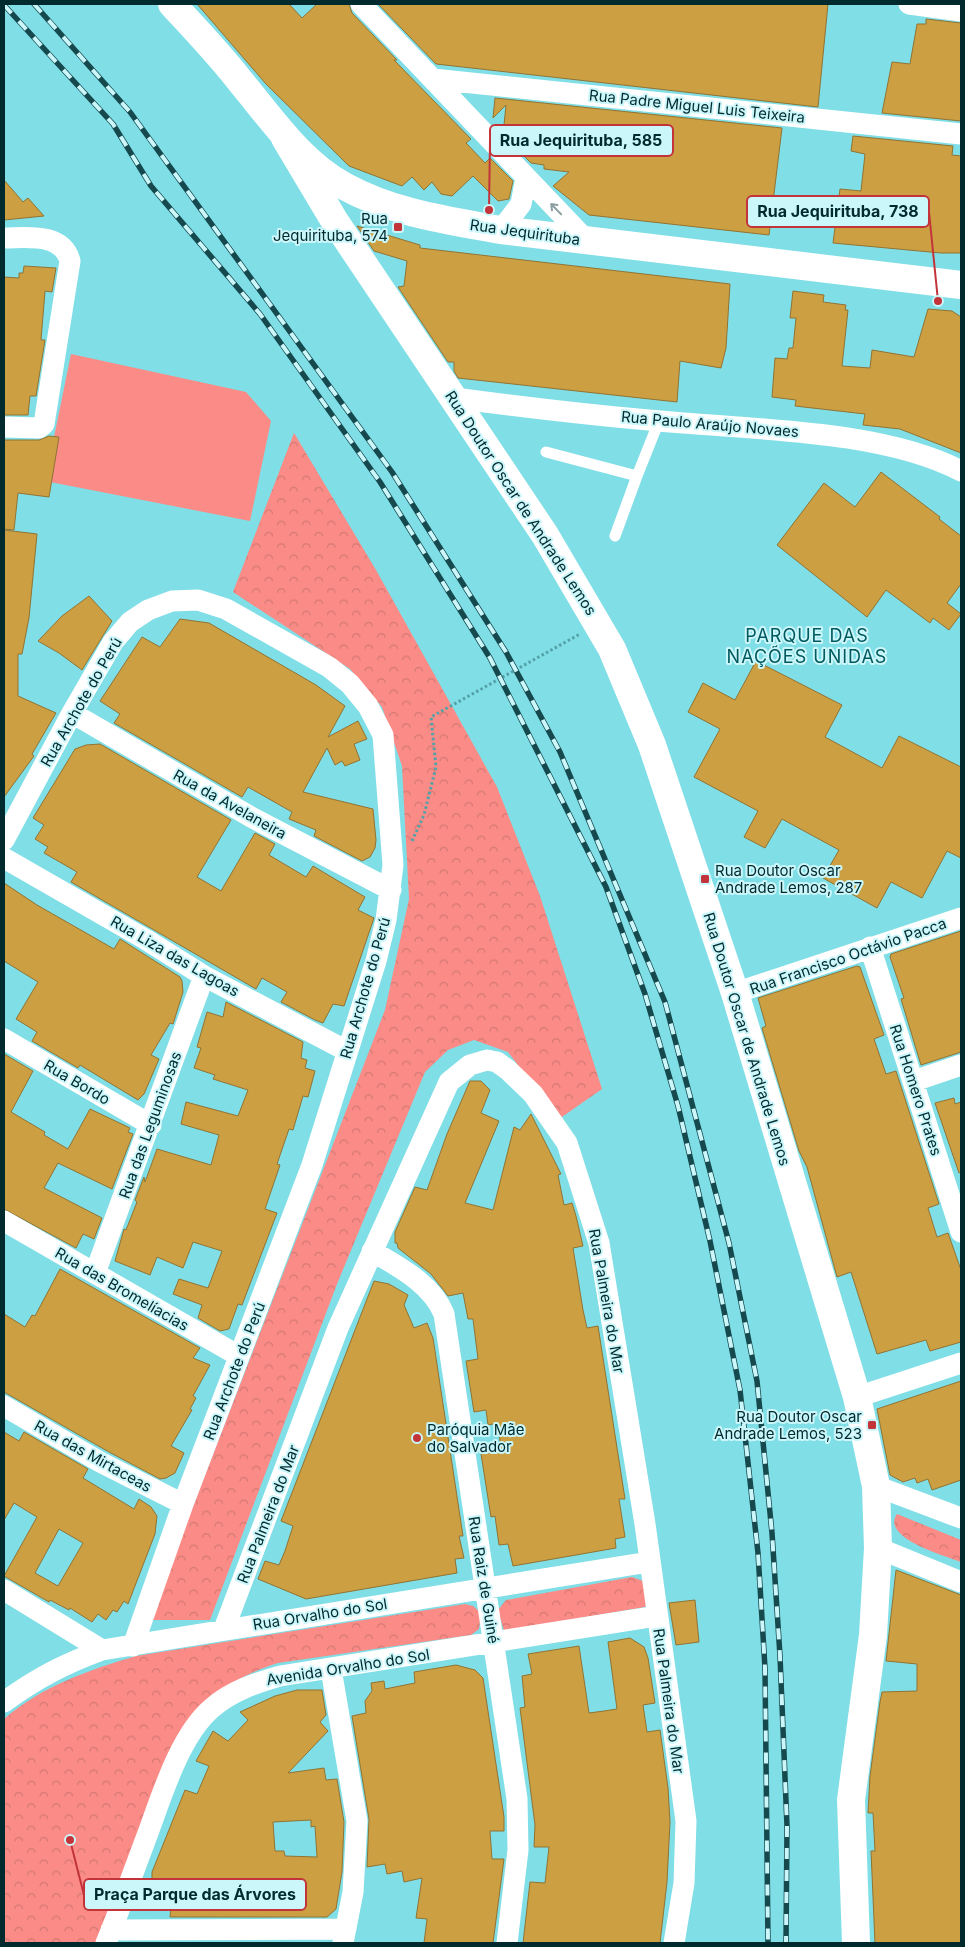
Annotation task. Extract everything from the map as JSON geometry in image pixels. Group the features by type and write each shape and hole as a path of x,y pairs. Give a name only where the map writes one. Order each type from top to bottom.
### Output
{"street":[{"name":"Rua Jequirituba","path":"172,4 240,80 285,138 344,186 394,208 431,218 501,230 961,285"},
{"path":"361,4 587,241"},
{"path":"910,4 961,11"},
{"name":"Rua Padre Miguel Luis Teixeira","path":"433,79 961,134"},
{"name":"Rua Doutor Oscar de Andrade Lemos","path":"285,138 334,220 545,535 612,649 652,745 734,994 857,1397 876,1486 878,1548 873,1635 855,1754 851,1800 856,1943"},
{"path":"501,230 521,204 526,178"},
{"path":"334,220 344,186"},
{"path":"4,238 46,239 56,242 64,248 69,256 70,266 46,419 42,427 4,427"},
{"name":"Rua Paulo Araújo Novaes","path":"454,398 659,421 816,434 908,452 961,471"},
{"name":"Rua Archote do Perú","path":"4,840 72,713 113,642 130,622 148,610 172,602 198,600 226,609 329,667 350,684 368,706 383,735 393,865 386,920 376,961 312,1165 183,1504 133,1646"},
{"name":"Rua da Avelaneira","path":"72,713 251,817 391,890"},
{"name":"Rua Liza das Lagoas","path":"4,858 145,939 204,976 347,1051"},
{"name":"Rua Francisco Octávio Pacca","path":"734,994 961,918"},
{"name":"Rua Homero Prates","path":"870,947 958,1211 961,1232"},
{"name":"Rua das Leguminosas","path":"95,1273 151,1126 204,976"},
{"name":"Rua Bordo","path":"4,1039 151,1126"},
{"name":"Rua Palmeira do Mar","path":"224,1629 338,1328 449,1082 477,1061 497,1062 533,1094 567,1143 599,1243 649,1562 686,1821 684,1882 674,1943"},
{"path":"914,1081 961,1065"},
{"name":"Rua das Bromelíacias","path":"4,1221 239,1356"},
{"name":"Rua Raiz de Guiné","path":"372,1251 406,1271 440,1304 444,1314 517,1799 518,1850 507,1943"},
{"path":"857,1397 961,1363"},
{"name":"Rua das Mirtaceas","path":"4,1406 100,1462 183,1504"},
{"path":"876,1486 961,1518"},
{"path":"878,1548 961,1582"},
{"name":"Rua Orvalho do Sol","path":"4,1702 46,1674 102,1650 649,1562"},
{"path":"4,1590 102,1650"},
{"name":"Avenida Orvalho do Sol","path":"109,1937 165,1788 193,1730 211,1708 255,1683 280,1676 494,1644 657,1616"},
{"path":"109,1937 344,1936 353,1892 356,1821 331,1669"}],"lane":[{"path":"615,536 659,421"},
{"path":"546,452 637,476"}],"path":[{"path":"393,865 409,845 424,815 436,767 431,717 438,711 598,624"}],"green space":[{"path":"71,354 246,392 271,421 250,521 45,481"},
{"path":"294,433 376,570 497,787 540,896 602,1089 559,1119 508,1052 474,1040 448,1050 425,1072 337,1284 210,1620 149,1620 385,1010 409,899 402,766 382,707 350,669 233,592"},
{"path":"897,1514 961,1540 961,1562 930,1551 906,1538 898,1531 894,1523"},
{"path":"632,1577 643,1581 648,1602 645,1607 504,1631 498,1610 506,1600"},
{"path":"465,1604 473,1606 481,1613 479,1629 471,1635 278,1663 242,1677 210,1697 96,1943 4,1943 4,1719 19,1707 67,1680 136,1656"}],"building":[{"path":"197,4 289,4 302,18 317,4 349,4 352,13 397,60 394,60 471,139 466,143 485,163 490,158 513,181 509,199 498,201 473,176 452,196 441,194 432,182 424,190 412,177 402,186 349,166 266,84"},
{"path":"378,4 828,4 818,107 436,64"},
{"path":"926,19 961,23 961,121 882,113 892,62 910,64 917,24 926,24"},
{"path":"495,98 782,128 769,235 589,215 553,186 569,172 544,169 544,165 531,163 503,135 506,105 493,118"},
{"path":"853,136 953,146 952,155 961,156 961,253 941,253 833,243 840,189 861,191 865,154 851,151"},
{"path":"4,180 23,202 28,198 44,216 4,220"},
{"path":"357,226 420,245 420,248 730,284 726,348 721,368 680,361 677,402 458,378 454,371 454,362 448,362 398,287 404,286 407,261 374,251"},
{"path":"24,266 56,268 52,292 45,291 41,340 45,340 36,396 30,396 28,415 4,415 4,277 19,278 19,273 23,273"},
{"path":"793,291 824,295 823,302 846,305 845,310 848,310 842,366 870,368 872,350 914,357 928,309 952,311 961,317 961,453 900,429 863,425 865,414 795,406 796,400 772,397 775,358 787,359 789,348 793,348 796,318 790,318"},
{"path":"49,436 59,437 49,497 18,493 14,530 4,529 4,440 39,440"},
{"path":"881,472 940,517 939,519 961,536 961,584 947,603 961,614 949,630 933,618 930,623 886,590 867,617 777,545 824,483 855,507"},
{"path":"4,530 37,534 29,618 22,654 18,654 18,696 56,713 32,754 34,756 4,797"},
{"path":"89,596 112,621 82,670 59,653 38,641 62,616"},
{"path":"180,619 209,623 316,685 345,706 328,737 358,721 367,739 354,744 360,760 345,766 342,761 335,765 327,748 303,792 373,809 376,840 375,848 370,857 362,861 314,836 316,830 289,819 292,812 248,787 242,797 114,723 120,714 100,701 142,637 160,647"},
{"path":"756,661 842,705 825,737 882,768 899,736 961,767 961,858 947,851 922,898 891,882 877,908 823,878 839,850 782,819 765,848 744,837 758,811 694,777 720,729 688,712 703,683 735,700"},
{"path":"100,744 231,820 197,877 221,891 255,833 275,844 269,855 306,877 313,866 365,897 358,910 374,918 344,1006 333,1004 323,1023 315,1020 281,1002 287,992 262,978 256,989 71,882 77,872 44,853 48,847 35,839 44,825 33,818 75,749 86,745"},
{"path":"4,883 37,905 114,949 120,939 180,977 183,992 173,1024 170,1023 151,1055 159,1059 144,1094 138,1100 80,1065 78,1068 32,1041 37,1032 16,1019 38,982 4,961"},
{"path":"961,931 961,1052 921,1065 901,999 904,998 890,957 891,954"},
{"path":"857,966 860,967 884,1035 874,1039 886,1074 896,1071 939,1204 928,1208 937,1237 948,1233 961,1270 961,1342 930,1351 926,1340 877,1354 851,1272 837,1277 807,1167 799,1151 762,1028 766,1026 758,998"},
{"path":"226,1002 303,1042 301,1058 307,1060 305,1068 315,1071 308,1097 303,1096 293,1130 289,1129 277,1164 280,1165 265,1209 277,1213 242,1305 238,1304 229,1329 220,1331 198,1318 202,1305 173,1294 179,1279 208,1288 222,1251 193,1242 183,1268 157,1257 150,1275 115,1261 124,1229 126,1230 137,1202 135,1200 144,1177 145,1182 157,1149 211,1165 219,1135 181,1124 186,1102 238,1116 248,1090 213,1079 215,1075 194,1068 201,1048 197,1047 207,1012 223,1017"},
{"path":"4,1054 33,1071 11,1112 45,1132 44,1135 68,1149 90,1109 130,1128 128,1132 133,1134 112,1189 58,1163 44,1188 102,1218 94,1239 83,1234 76,1248 4,1209"},
{"path":"470,1081 481,1081 490,1090 481,1113 499,1121 465,1203 493,1210 514,1127 520,1130 531,1114 561,1174 558,1175 564,1205 572,1203 583,1246 573,1248 583,1310 587,1328 598,1326 625,1499 619,1499 625,1537 615,1539 616,1548 513,1566 508,1544 499,1545 495,1516 491,1517 481,1454 501,1451 498,1423 488,1425 486,1410 474,1412 466,1361 478,1359 473,1319 468,1319 463,1293 448,1296 431,1274 398,1248 397,1243 395,1243 395,1232 415,1187 427,1190 447,1134"},
{"path":"954,1098 955,1104 961,1102 961,1172 959,1173 935,1103"},
{"path":"60,1269 200,1348 193,1358 210,1365 193,1396 196,1398 190,1409 192,1410 171,1446 184,1453 175,1473 166,1478 160,1479 109,1452 4,1392 4,1314 25,1327 32,1315 35,1316"},
{"path":"374,1281 389,1284 408,1295 404,1305 414,1328 427,1323 433,1338 463,1536 459,1536 464,1558 455,1559 457,1573 306,1599 258,1579 265,1561 279,1565 285,1551 293,1526 281,1521"},
{"path":"961,1381 961,1480 932,1490 928,1479 917,1483 915,1478 903,1482 890,1475 877,1409"},
{"path":"4,1432 19,1441 24,1432 88,1469 83,1478 134,1509 139,1499 151,1507 157,1516 155,1534 128,1604 124,1601 117,1612 113,1610 106,1620 98,1614 92,1622 70,1608 69,1610 50,1600 49,1602 4,1576 37,1517 14,1503 4,1520","holes":["59,1529 83,1543 58,1586 35,1573"]},
{"path":"896,1570 961,1595 961,1943 875,1943 871,1851 875,1851 873,1813 868,1813 870,1776 880,1702 882,1692 917,1691 917,1664 886,1661"},
{"path":"695,1600 699,1642 676,1645 669,1603"},
{"path":"630,1638 644,1647 648,1658 655,1703 643,1705 647,1732 660,1730 668,1788 670,1822 667,1882 660,1943 523,1943 530,1882 545,1883 549,1847 534,1847 535,1825 520,1708 525,1707 522,1676 532,1674 528,1654 579,1646 589,1713 617,1709 608,1642"},
{"path":"456,1665 475,1670 483,1678 504,1817 504,1831 490,1831 492,1859 504,1859 493,1943 424,1943 427,1919 416,1918 422,1878 404,1882 402,1871 387,1874 385,1864 367,1867 369,1819 352,1716 366,1713 365,1701 372,1691 371,1683 384,1681 385,1689 415,1683 414,1672"},
{"path":"297,1690 322,1690 326,1715 320,1722 328,1731 288,1773 324,1768 326,1780 337,1779 344,1822 342,1872 336,1909 327,1917 170,1917 171,1907 152,1906 152,1872 185,1790 197,1794 209,1766 196,1761 213,1731 228,1741 248,1720 240,1712 275,1696","holes":["311,1820 311,1827 315,1826 317,1857 285,1856 284,1851 275,1851 273,1822"]}],"railway":[{"path":"34,4 130,112 392,472 506,652 560,752 665,1002 729,1243 757,1381 772,1533 780,1656 787,1826 786,1943"},
{"path":"4,5 113,124 151,186 260,314 380,482 490,658 606,887 645,994 678,1106 710,1241 740,1390 758,1553 765,1668 768,1943"}],"place":[{"name":"Rua Jequirituba, 585","path":"489,210"},
{"name":"Rua Jequirituba, 574","path":"398,227"},
{"name":"Rua Jequirituba, 738","path":"938,301"},
{"name":"Rua Doutor Oscar Andrade Lemos, 287","path":"705,879"},
{"name":"Rua Doutor Oscar Andrade Lemos, 523","path":"872,1425"},
{"name":"Paróquia Mãe do Salvador","path":"417,1438"},
{"name":"Praça Parque das Árvores","path":"70,1840"}],"district":[{"name":"PARQUE DAS NAÇÕES UNIDAS","path":"807,645"}]}
